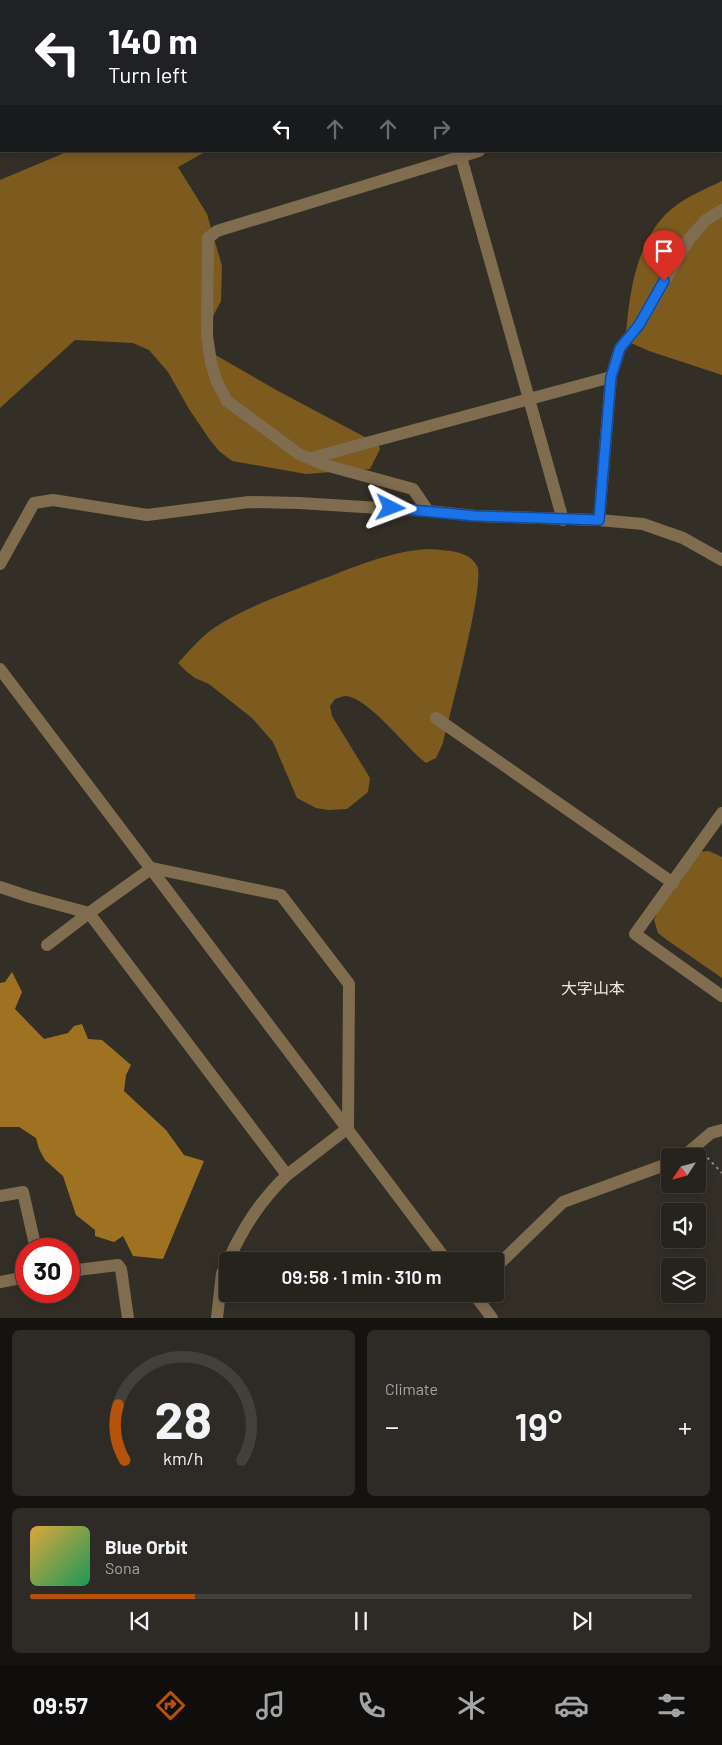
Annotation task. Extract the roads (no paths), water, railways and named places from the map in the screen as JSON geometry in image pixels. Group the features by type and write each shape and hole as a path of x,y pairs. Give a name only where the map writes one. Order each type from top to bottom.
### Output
{"street":[{"path":"428,511 413,489 325,465 300,454 227,401 217,382 211,363 207,335 208,238 217,231 476,152"},
{"path":"461,157 563,520"},
{"path":"599,520 611,377 620,348 639,325 688,239 706,220 722,210"},
{"path":"311,458 611,377"},
{"path":"0,564 3,549 30,508 34,503 46,500 147,515 249,502 299,503 476,516 599,520 643,524 683,538 722,560"},
{"path":"0,669 440,1252"},
{"path":"436,718 673,883"},
{"path":"722,813 635,934 722,996"},
{"path":"47,945 152,868 281,895 349,984 348,1128"},
{"path":"0,887 89,913 287,1175"},
{"path":"233,1252 250,1218 287,1175 348,1128"},
{"path":"694,1148 711,1133 722,1130"},
{"path":"504,1259 563,1202 661,1165"},
{"path":"0,1196 23,1192 33,1238"},
{"path":"80,1270 118,1265 121,1269 128,1318"},
{"path":"0,1282 15,1279"},
{"path":"217,1318 219,1300"},
{"path":"480,1302 492,1318"}],"district":[{"name":"大字山本","path":"593,988"}]}
